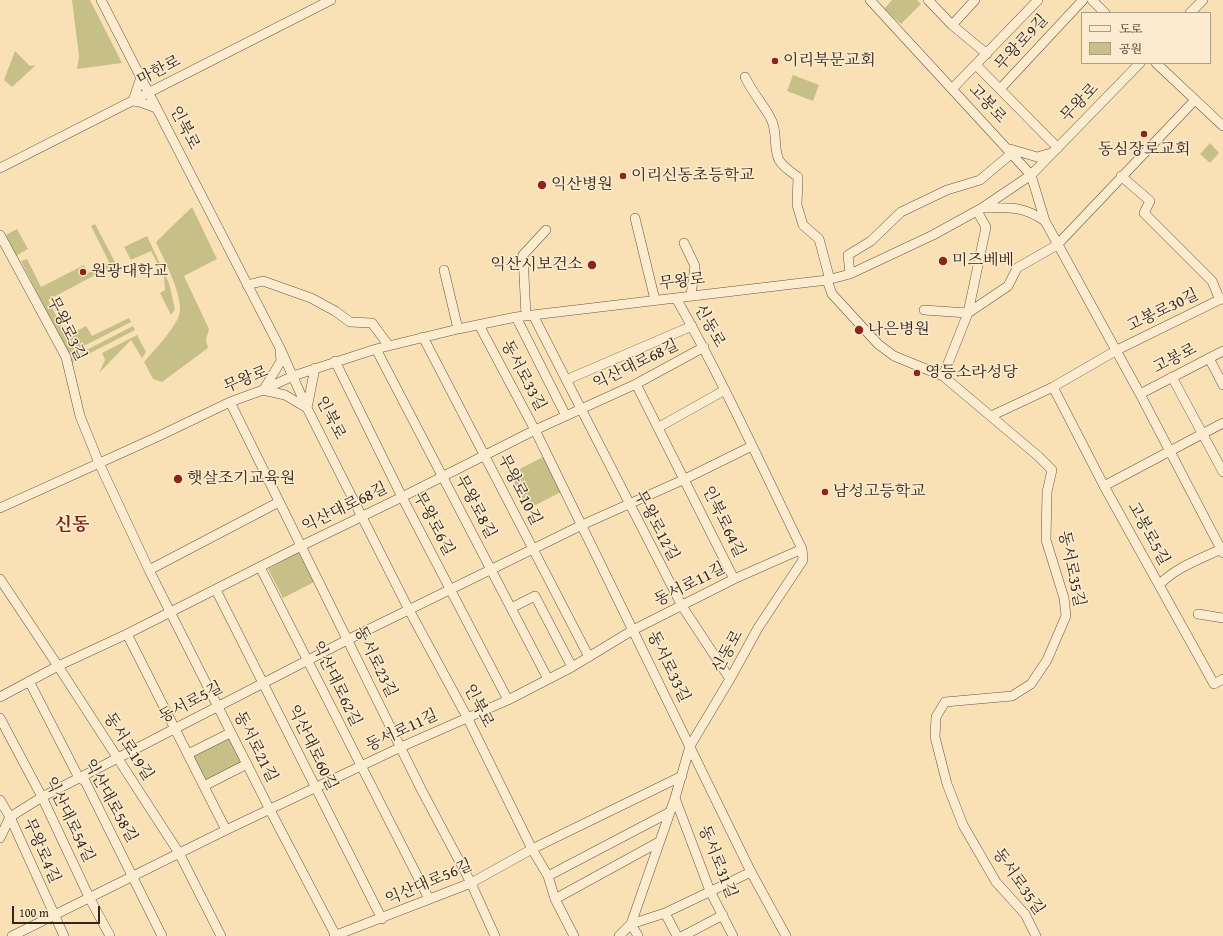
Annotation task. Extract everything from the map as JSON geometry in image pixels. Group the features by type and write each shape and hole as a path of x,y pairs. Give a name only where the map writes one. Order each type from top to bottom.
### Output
{"street":[{"name":"인북로","path":"101,0 280,348 307,408 409,610 467,717 532,849 548,876 555,899 574,936"},
{"name":"마한로","path":"0,168 331,0"},
{"name":"고봉로","path":"870,0 1010,150 1031,175 1045,221 1117,350 1222,550 1182,567 1166,577 1159,584"},
{"path":"928,0 952,25 986,54"},
{"path":"952,25 974,0"},
{"path":"952,89 1038,0"},
{"name":"무왕로9길","path":"1000,89 1083,0"},
{"path":"1092,0 1104,12"},
{"path":"1191,12 1203,0"},
{"name":"무왕로","path":"0,508 230,402 315,368 376,349 458,329 516,317 691,295 829,280 850,274 933,235 980,210 1031,175 1139,64"},
{"path":"1157,64 1194,101 1223,126"},
{"name":"무왕로","path":"976,65 1000,89 1055,150"},
{"path":"141,77 133,101 156,108"},
{"name":"동서로35길","path":"745,77 750,90 771,118 775,130 778,159 786,168 798,176 797,205 803,225 819,239 832,294 878,344 894,356 943,376 1052,470 1047,492 1046,540 1064,598 1066,616 1046,660 1031,684 1012,696 945,702 936,717 934,737 947,784 963,825 996,882 1025,914 1036,936"},
{"path":"924,310 968,313 1008,286 1017,268 1058,245 1121,176 1194,101"},
{"path":"850,274 848,255 871,241 901,212 947,190 980,180 1010,150 1036,157 1055,150"},
{"path":"1121,176 1150,201 1144,213 1209,278 1208,283 1220,300"},
{"path":"943,376 968,313 986,228 980,210 1012,208 1030,211 1045,221"},
{"path":"635,218 654,300"},
{"path":"529,316 522,255 546,230"},
{"name":"무왕로3길","path":"0,235 66,357 80,416 99,463"},
{"path":"684,243 695,266 691,295"},
{"path":"444,270 458,329"},
{"path":"247,285 264,281 311,298 335,311 350,322 372,323 389,346"},
{"name":"신동로","path":"618,936 631,924 675,798 690,746 730,679 758,628 803,560 802,549 725,390 704,348 676,298"},
{"name":"고봉로30길","path":"1117,350 1220,300"},
{"name":"무왕로12길","path":"529,316 566,380 682,606 730,679"},
{"path":"516,317 566,416"},
{"name":"동서로33길","path":"479,325 535,430 751,872 786,936"},
{"path":"566,380 692,326"},
{"name":"무왕로10길","path":"423,337 589,657"},
{"path":"280,348 281,361 263,390 285,395 307,408 315,368"},
{"name":"익산대로68길","path":"0,697 58,666 171,613 362,515 402,497 535,430 636,384 704,348"},
{"name":"무왕로8길","path":"376,349 548,680"},
{"path":"991,416 1053,387 1117,350"},
{"name":"고봉로","path":"1140,394 1223,351"},
{"path":"1209,358 1223,384"},
{"name":"무왕로6길","path":"335,361 402,497 508,700"},
{"path":"1172,378 1223,472"},
{"name":"인북로64길","path":"636,384 659,427 734,579"},
{"name":"고봉로5길","path":"1053,387 1104,486 1214,684 1223,679"},
{"path":"659,427 725,390"},
{"name":"동서로23길","path":"230,402 347,640 471,883 494,936"},
{"path":"1104,486 1170,452 1223,422"},
{"name":"인북로64길","path":"409,610 582,525 685,479 752,446"},
{"name":"동서로21길","path":"99,463 149,570 335,936"},
{"path":"149,570 279,502"},
{"name":"동서로11길","path":"12,936 226,830 401,747 508,700 572,667 633,630 734,579 802,549"},
{"name":"익산대로62길","path":"260,567 309,660 360,767 429,900"},
{"name":"동서로19길","path":"1,585 58,666 179,853 221,936"},
{"name":"익산대로60길","path":"216,590 382,919"},
{"path":"511,608 535,596 572,667"},
{"name":"동서로5길","path":"10,817 42,797 117,758 347,640 409,610"},
{"path":"1198,614 1223,618"},
{"path":"127,634 226,830"},
{"name":"익산대로58길","path":"29,681 79,778 85,781 162,936"},
{"name":"익산대로54길","path":"0,718 42,797 89,897 110,936"},
{"path":"188,754 230,732"},
{"path":"204,786 247,764"},
{"path":"532,849 682,776"},
{"name":"동서로31길","path":"675,798 710,891 733,936"},
{"name":"무왕로4길","path":"0,800 10,817 64,936"},
{"path":"548,876 670,812"},
{"path":"0,838 10,817"},
{"path":"555,899 659,842"},
{"name":"익산대로56길","path":"335,936 382,919 471,883 532,849"},
{"path":"638,936 631,924 665,914 751,872"},
{"path":"665,914 677,936"},
{"path":"683,936 722,915"}],"green space":[{"path":"72,0 90,0 122,63 77,69 79,56"},
{"path":"892,0 917,0 921,4 901,24 884,9"},
{"path":"15,51 30,66 36,65 12,87 4,80"},
{"path":"793,75 819,85 813,101 787,91"},
{"path":"1210,143 1219,153 1210,163 1200,154"},
{"path":"192,207 217,259 184,276 209,329 206,340 208,348 162,382 153,379 144,362 160,344 176,322 180,309 175,284 156,242"},
{"path":"95,224 116,264 48,300 67,336 86,326 92,336 129,318 131,322 68,354 21,261 27,259 41,287 84,265 88,273 109,262 91,226"},
{"path":"17,229 28,249 16,256 6,235"},
{"path":"147,236 169,283 175,309 171,315 160,293 165,290 164,276 151,251 131,260 124,247"},
{"path":"133,326 135,330 73,362 73,367 70,367 69,359"},
{"path":"137,335 146,352 142,358 131,340 99,373 105,360 102,353"},
{"path":"545,456 563,491 528,509 510,474"},
{"path":"301,551 316,581 283,598 268,569"},
{"path":"230,735 244,763 205,783 190,755"}],"place":[{"name":"이리북문교회","path":"775,61"},
{"name":"동심장로교회","path":"1144,134"},
{"name":"이리신동초등학교","path":"623,176"},
{"name":"익산병원","path":"542,185"},
{"name":"미즈베베","path":"943,261"},
{"name":"익산시보건소","path":"592,265"},
{"name":"원광대학교","path":"83,272"},
{"name":"나은병원","path":"859,330"},
{"name":"영등소라성당","path":"917,373"},
{"name":"햇살조기교육원","path":"178,479"},
{"name":"남성고등학교","path":"825,492"}],"district":[{"name":"신동","path":"72,525"}]}
